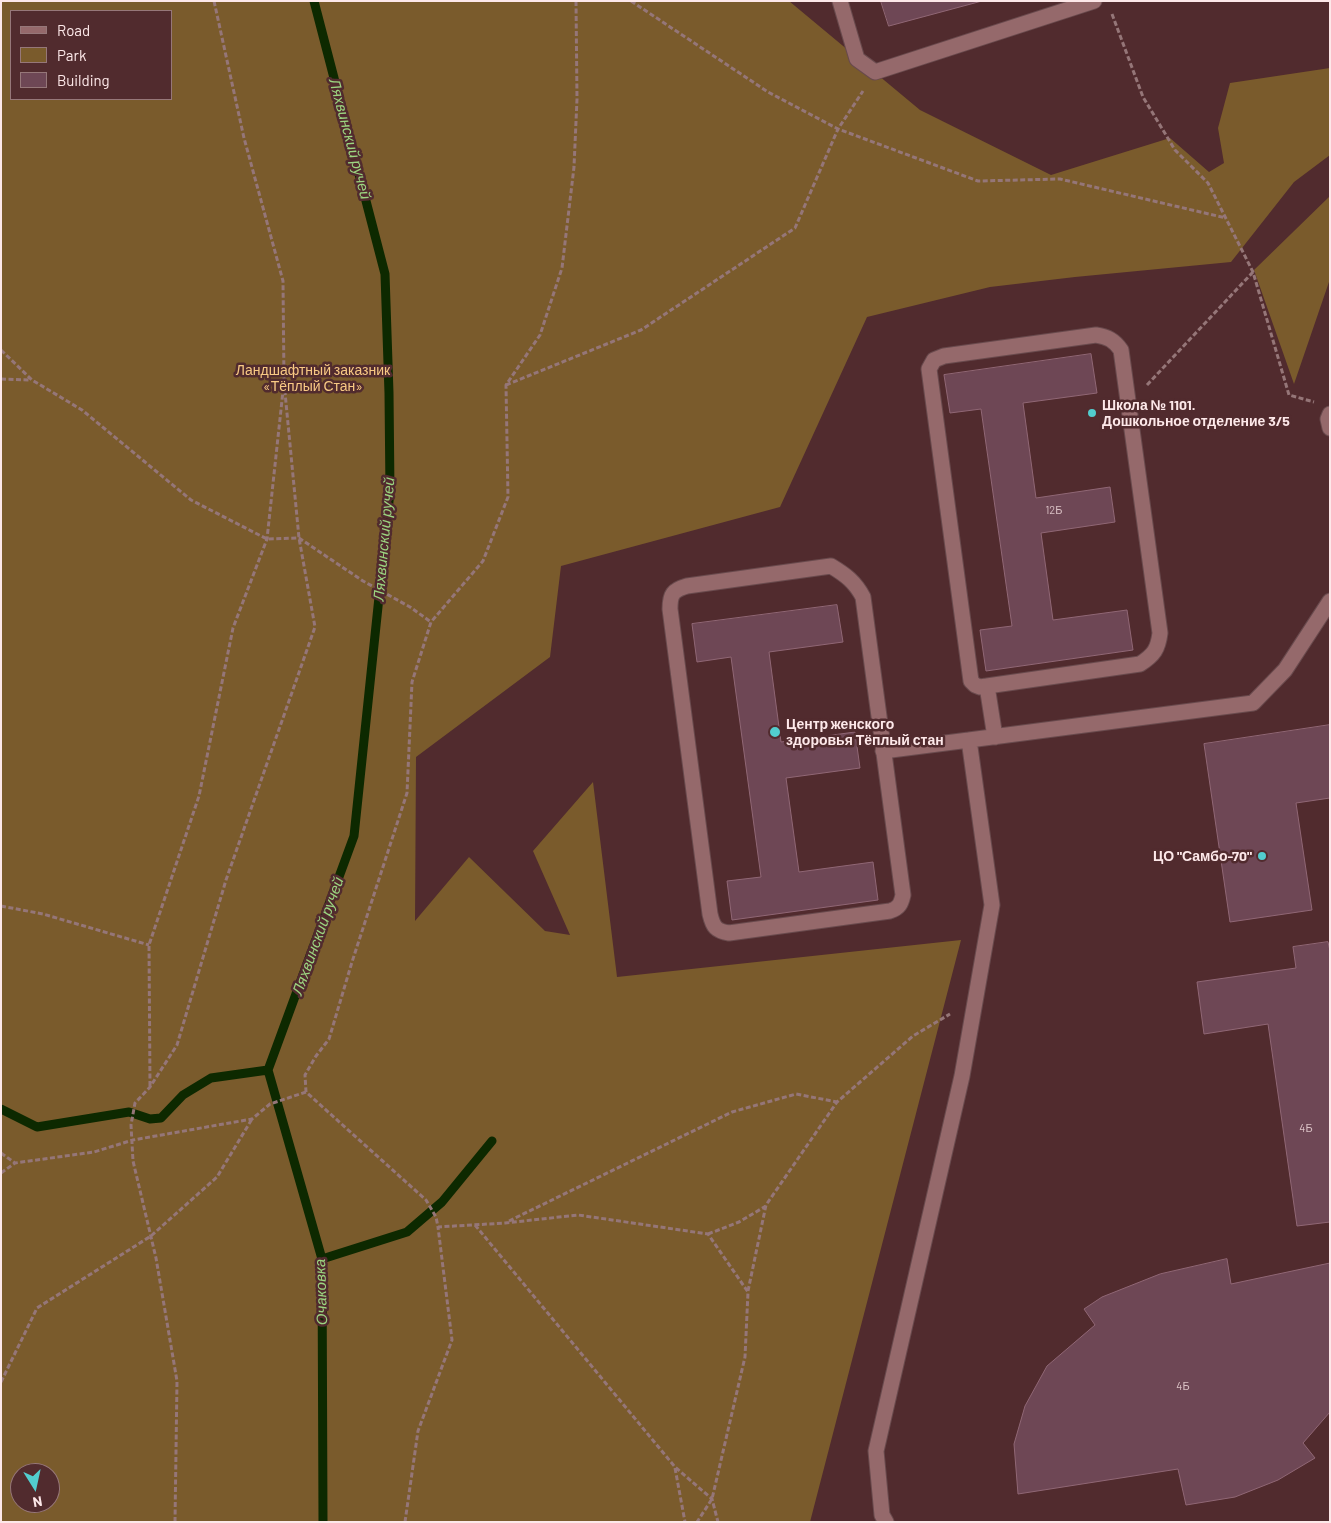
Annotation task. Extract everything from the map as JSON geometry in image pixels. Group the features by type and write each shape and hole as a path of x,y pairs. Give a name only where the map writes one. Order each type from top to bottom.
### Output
{"lane":[{"path":"840,1 857,59 876,72 1094,1"},
{"path":"1096,334 1107,336 1121,350 1128,405 1160,633 1159,644 1152,657 1140,664 980,687 975,685 971,681 929,369 934,360 944,356 1096,334"},
{"path":"1326,409 1330,428"},
{"path":"831,566 847,576 857,586 863,597 884,751 903,894 902,902 897,908 890,911 729,933 718,931 712,925 710,914 670,598 678,588 688,586 831,566"},
{"path":"884,751 1253,703 1285,670 1330,601"},
{"path":"987,686 995,736"},
{"path":"886,1522 882,1515 876,1451 962,1076 992,904 969,740"}],"path":[{"path":"174,1522 177,1381 151,1236 133,1161 131,1125 134,1103 150,1087 177,1045 226,880 315,627 299,538 284,382 283,281 244,138 214,1"},
{"path":"405,1522 418,1431 452,1340 436,1217 426,1200 306,1092 306,1075 316,1056 329,1039 407,793 412,682 431,622 483,561 508,496 506,385 540,334 562,268 575,148 577,99 576,1"},
{"path":"631,1 768,92 838,129 978,181 1060,179 1226,218"},
{"path":"1111,10 1143,97 1175,150 1208,183 1253,272 1289,394 1326,409"},
{"path":"506,385 641,330 795,228 838,129 876,72"},
{"path":"1128,405 1253,272"},
{"path":"1,350 32,380 82,410 191,500 267,538 299,538 363,581 410,607 431,622"},
{"path":"1,380 32,380"},
{"path":"150,1087 149,945 199,796 234,628 267,538 284,382"},
{"path":"1,906 43,914 149,945"},
{"path":"697,1522 712,1499 745,1357 748,1292 766,1205 837,1102 913,1036 976,999"},
{"path":"1,1382 36,1308 151,1236 217,1177 252,1119 270,1104 306,1092"},
{"path":"505,1223 732,1112 796,1094 837,1102"},
{"path":"1,1173 16,1163 94,1152 133,1140 252,1119"},
{"path":"1,1153 16,1163"},
{"path":"438,1227 505,1223 578,1215 708,1234 739,1222 766,1205"},
{"path":"474,1225 675,1467 712,1499 718,1522"},
{"path":"708,1234 748,1292"},
{"path":"675,1467 685,1522"}],"green space":[{"name":"Ландшафтный заказник «Тёплый Стан»","path":"1,1 789,1 920,110 1051,175 1170,138 1209,172 1224,163 1218,128 1230,83 1330,68 1330,155 1294,182 1231,262 990,287 867,317 780,507 561,566 550,657 416,757 415,921 469,857 545,931 570,935 533,851 593,782 617,977 961,940 810,1522 1,1522"},
{"path":"1330,196 1330,279 1294,384 1254,270"}],"building":[{"path":"881,1 982,1 889,26"},
{"path":"1091,354 1097,393 1023,403 1036,498 1110,487 1115,522 1041,533 1053,620 1127,610 1133,650 986,671 980,630 1012,626 981,409 950,413 944,375"},
{"path":"837,605 843,642 769,652 781,742 855,732 860,768 786,778 799,872 873,862 878,900 732,920 727,881 761,877 731,657 697,662 692,624"},
{"name":"ЦО \"Самбо-70\"","path":"1330,725 1330,798 1296,803 1312,910 1230,922 1204,744"},
{"path":"1328,942 1330,951 1330,1222 1297,1226 1268,1024 1204,1034 1197,982 1296,968 1293,947"},
{"path":"1227,1259 1231,1284 1330,1263 1330,1412 1303,1443 1315,1458 1278,1480 1235,1497 1186,1505 1178,1469 1018,1494 1014,1444 1025,1406 1047,1366 1095,1325 1084,1309 1102,1297 1160,1274"}],"waterway":[{"name":"Ляхвинский ручей","path":"268,1070 354,836 390,492 385,274 314,1"},
{"name":"Очаковка","path":"268,1070 322,1259 323,1522"},
{"path":"1,1109 37,1127 129,1112 150,1119 161,1118 183,1095 211,1078 268,1070"},
{"path":"322,1259 407,1232 442,1202 492,1141"}],"place":[{"name":"Школа № 1101. Дошкольное отделение 3/5","path":"1092,413"},
{"name":"Центр женского здоровья Тёплый стан","path":"775,732"},
{"name":"ЦО \"Самбо-70\"","path":"1262,856"}]}
